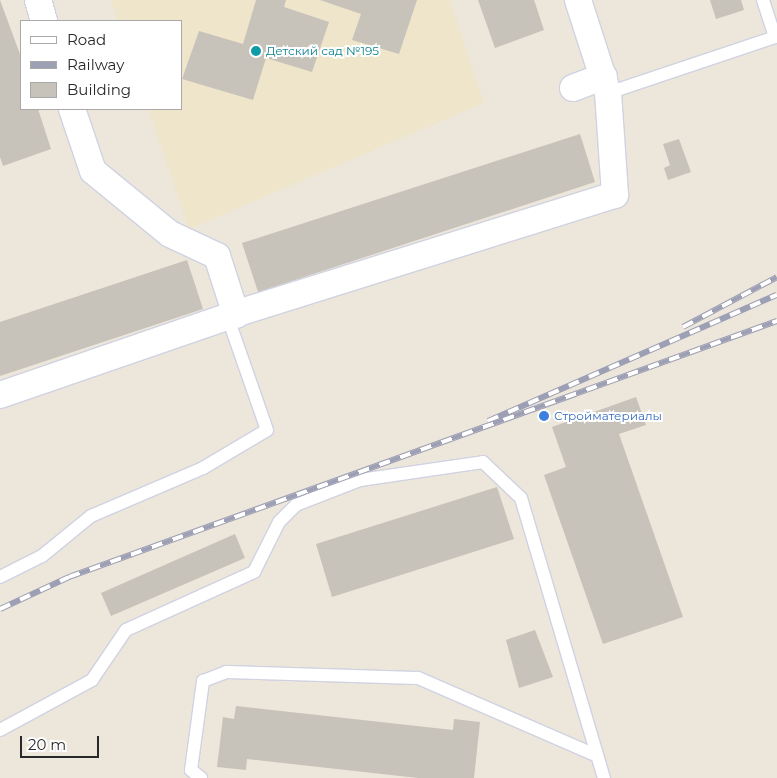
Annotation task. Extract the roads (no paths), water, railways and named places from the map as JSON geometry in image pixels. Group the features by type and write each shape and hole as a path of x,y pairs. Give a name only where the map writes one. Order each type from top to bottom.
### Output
{"street":[{"path":"38,0 44,20"},
{"path":"0,395 232,316 615,195 606,84 578,0"},
{"path":"573,88 606,84"},
{"path":"72,110 92,171 170,234 217,256 232,316"}],"lane":[{"path":"606,84 774,37 764,0"},
{"path":"0,577 42,556 91,516 203,468 267,430 232,316"},
{"path":"0,730 92,680 126,630 254,572 279,522 296,506 360,480 483,462 521,498 577,681 594,754 604,778"},
{"path":"201,778 191,770 203,680 226,672 418,678 594,754"}],"railway":[{"path":"683,327 777,277"},
{"path":"488,421 777,295"},
{"path":"0,609 69,577 777,321"}],"place":[{"name":"Детский сад №195","path":"256,51"},
{"name":"Стройматериалы","path":"544,416"}]}
